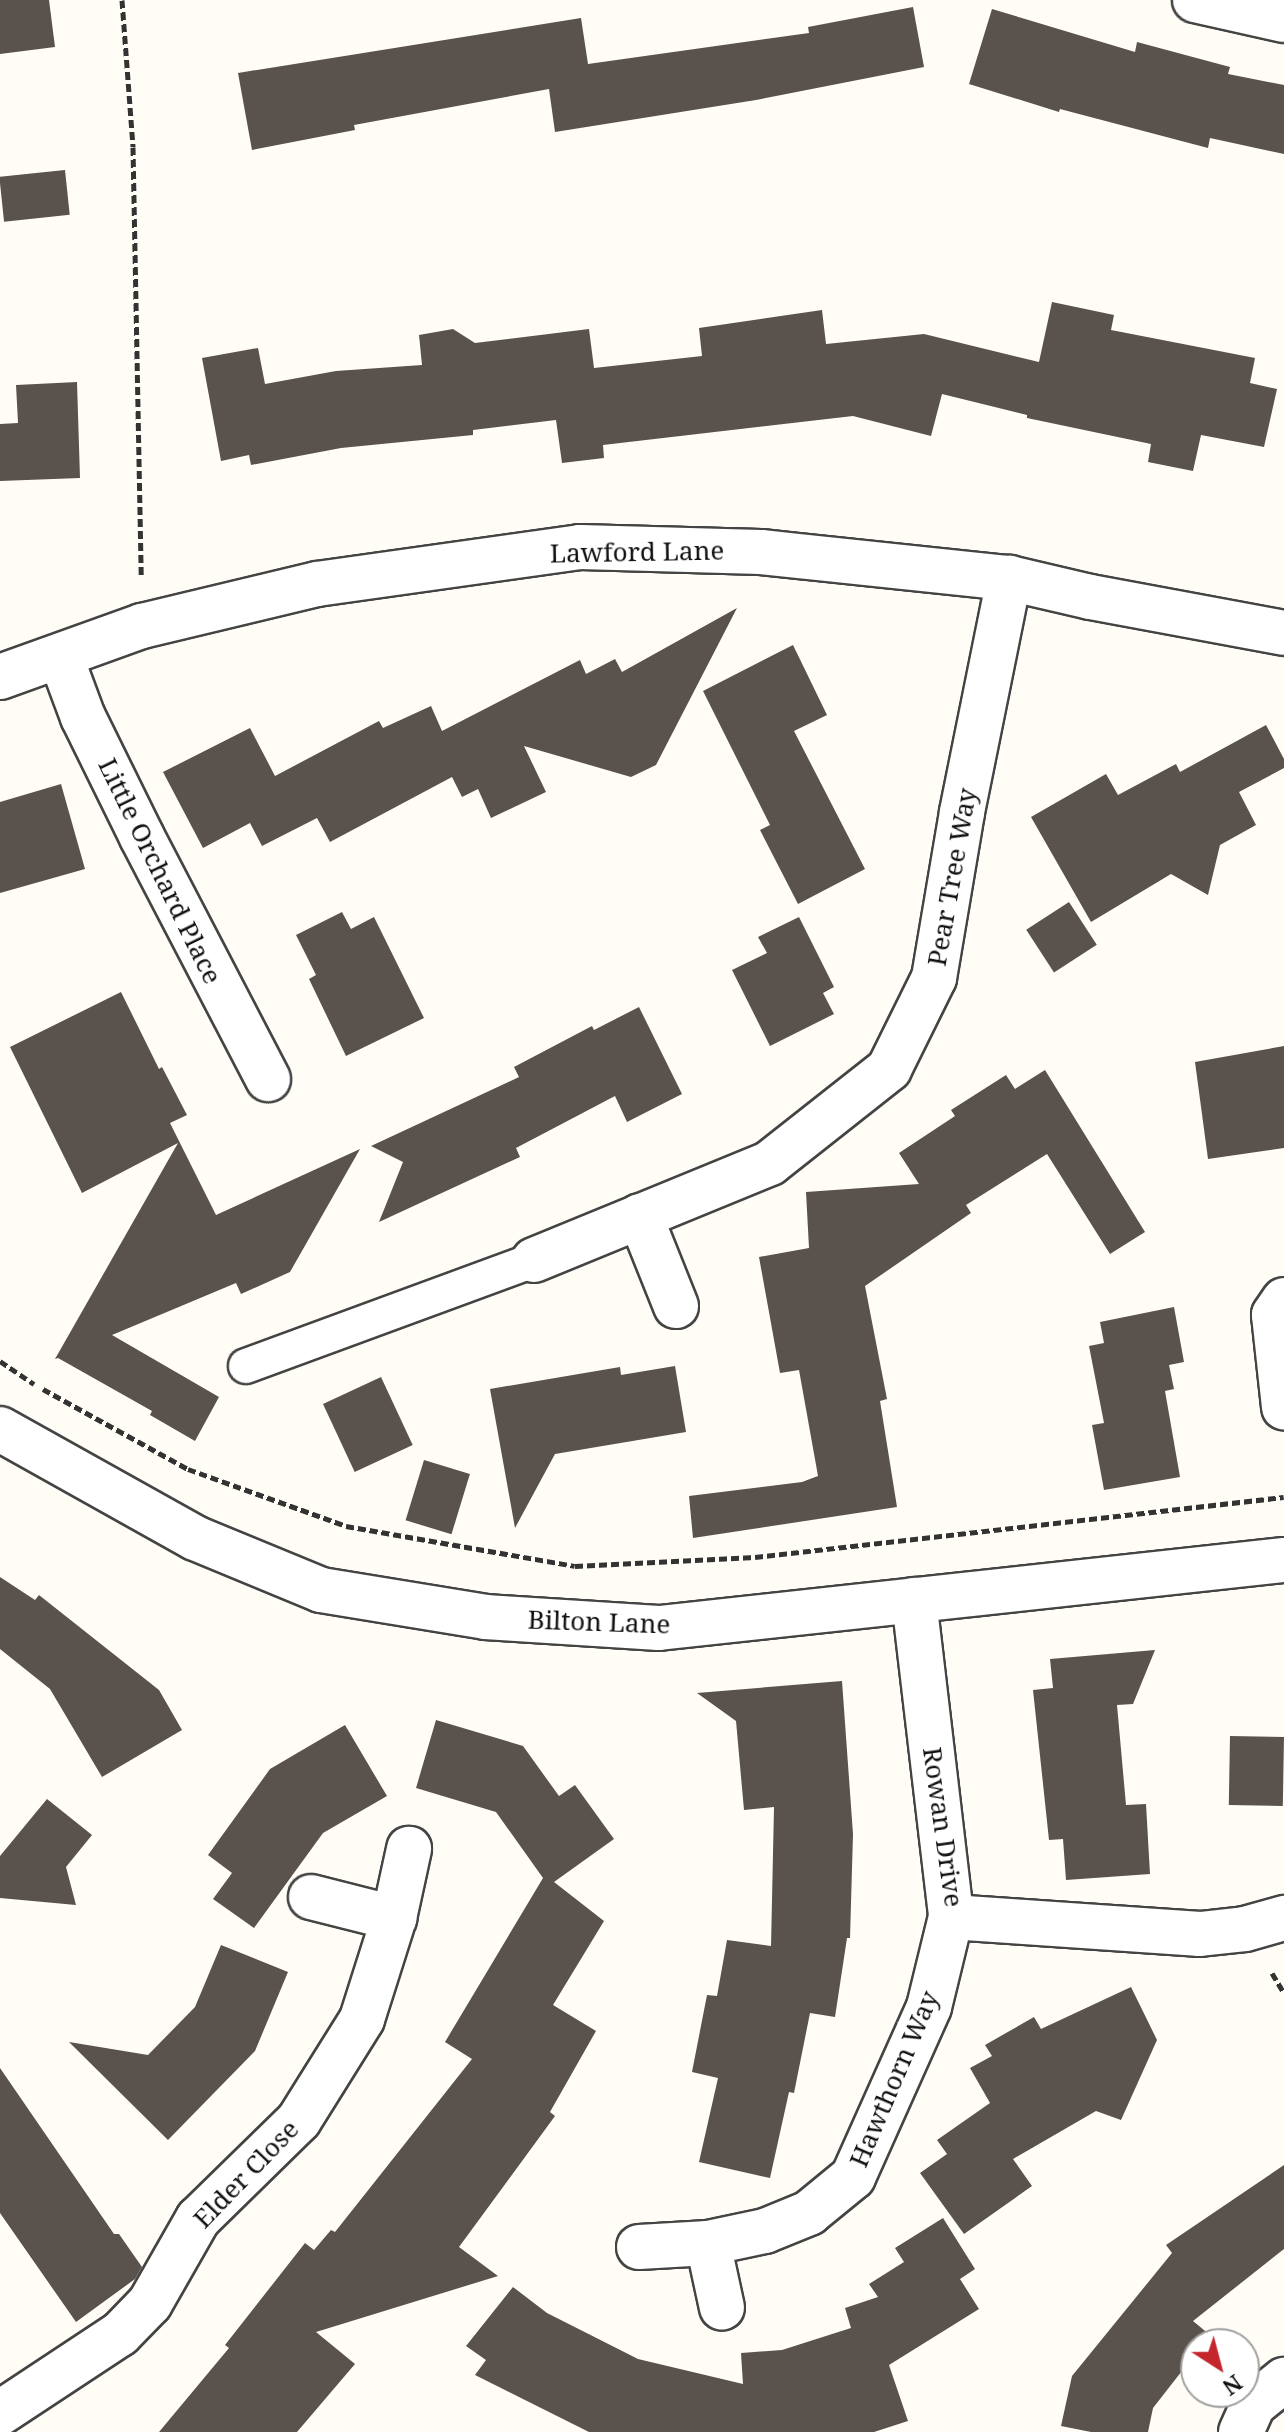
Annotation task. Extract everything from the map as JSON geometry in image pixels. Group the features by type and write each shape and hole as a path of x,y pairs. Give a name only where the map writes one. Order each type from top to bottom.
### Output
{"street":[{"path":"1195,0 1284,20"},
{"name":"Lawford Lane","path":"0,677 61,658 142,626 317,584 580,547 761,552 1009,578 1090,597 1284,633"},
{"name":"Pear Tree Way","path":"534,1260 770,1163 889,1069 934,978 962,812 1009,578"},
{"name":"Little Orchard Place","path":"61,658 83,717 268,1079"},
{"path":"640,1216 676,1306"},
{"path":"1284,1300 1274,1315 1284,1407"},
{"name":"Bilton Lane","path":"0,1429 195,1538 321,1590 485,1617 659,1628 1284,1560"},
{"name":"Rowan Drive","path":"914,1600 951,1917 1200,1934 1245,1929 1284,1918"},
{"name":"Elder Close","path":"0,2413 120,2334 150,2303 198,2219 299,2120 362,2019 394,1918 409,1849"},
{"path":"311,1897 394,1918"},
{"name":"Hawthorn Way","path":"639,2247 708,2243 765,2231 809,2213 853,2177 929,2007 951,1917"},
{"path":"708,2243 722,2308"},
{"path":"1241,2432 1253,2405 1284,2380"}],"lane":[{"path":"246,1366 534,1260"}],"path":[{"path":"122,0 133,147 142,626"},
{"path":"0,1361 29,1382 188,1469 346,1526 575,1566 755,1557 1284,1497"}],"building":[{"path":"0,0 49,0 55,47 0,54"},
{"path":"913,7 924,67 756,100 555,132 549,89 354,125 355,130 252,150 238,73 581,18 588,64 809,33 808,27"},
{"path":"992,9 1135,52 1137,42 1230,67 1228,74 1284,85 1284,154 1210,138 1208,148 1060,109 1059,112 969,84"},
{"path":"65,170 70,215 4,222 0,177"},
{"path":"1052,302 1114,315 1111,330 1255,358 1250,383 1277,389 1264,447 1201,435 1193,471 1148,462 1151,444 1027,418 1027,415 942,394 931,436 853,416 603,445 604,458 562,463 556,420 473,430 473,435 341,448 251,465 249,455 221,461 202,358 258,348 265,384 336,371 422,365 419,335 453,329 475,343 589,329 594,368 702,356 699,328 822,310 826,344 924,334 1039,362"},
{"path":"77,382 80,478 0,481 0,424 18,423 16,385"},
{"path":"737,608 656,765 631,777 524,746 546,792 491,818 478,789 462,797 452,777 330,842 317,818 262,846 250,823 203,848 163,772 250,728 275,776 379,721 383,728 431,706 442,731 580,660 586,674 615,659 622,672"},
{"path":"793,645 827,715 794,731 865,869 798,904 760,830 770,825 703,691"},
{"path":"1266,725 1284,759 1284,768 1239,792 1256,825 1220,845 1208,895 1171,874 1091,922 1031,817 1106,774 1118,795 1176,764 1180,772"},
{"path":"61,784 85,869 0,893 0,802"},
{"path":"1069,902 1097,945 1054,973 1026,930"},
{"path":"342,912 351,929 374,917 424,1018 346,1056 309,979 316,975 296,935"},
{"path":"799,917 834,987 823,993 834,1014 770,1046 732,970 767,953 758,937"},
{"path":"121,992 159,1069 162,1067 187,1115 170,1123 216,1215 360,1149 290,1272 241,1294 236,1283 112,1335 219,1397 195,1441 150,1415 152,1411 55,1359 178,1143 82,1193 10,1047"},
{"path":"639,1007 682,1094 627,1122 615,1096 516,1148 520,1157 379,1222 403,1162 371,1146 519,1077 514,1067 592,1026 594,1030"},
{"path":"1284,1046 1284,1148 1208,1159 1195,1062"},
{"path":"1045,1070 1145,1232 1110,1254 1047,1154 966,1205 971,1213 865,1286 887,1399 880,1401 897,1507 693,1538 689,1496 802,1482 818,1476 799,1370 780,1373 759,1257 809,1248 806,1192 919,1184 899,1153 955,1116 951,1110 1006,1075 1015,1089"},
{"path":"1174,1307 1184,1362 1169,1365 1174,1389 1165,1391 1180,1477 1104,1490 1092,1425 1104,1423 1089,1346 1104,1343 1100,1322"},
{"path":"675,1366 686,1432 555,1454 515,1528 490,1389 620,1367 621,1375"},
{"path":"381,1377 413,1445 355,1472 323,1404"},
{"path":"424,1460 470,1474 451,1534 406,1520"},
{"path":"0,1577 35,1600 39,1595 159,1690 182,1730 102,1777 50,1689 0,1649"},
{"path":"1155,1650 1133,1704 1117,1705 1126,1805 1146,1804 1150,1874 1066,1880 1063,1839 1049,1840 1033,1690 1053,1688 1050,1659"},
{"path":"842,1681 853,1834 850,1938 847,1938 835,2017 810,2013 794,2093 789,2092 770,2178 699,2162 718,2078 692,2072 707,1995 717,1996 727,1940 771,1946 774,1807 744,1810 736,1721 697,1693"},
{"path":"436,1720 523,1746 559,1796 575,1785 614,1839 554,1882 604,1921 553,2005 596,2031 550,2112 555,2116 459,2247 498,2276 316,2332 355,2364 297,2432 159,2432 229,2348 225,2345 305,2243 314,2250 331,2230 335,2232 472,2059 445,2042 543,1878 496,1812 416,1788"},
{"path":"345,1725 387,1796 323,1833 254,1928 213,1899 232,1873 208,1855 270,1769"},
{"path":"1230,1736 1284,1737 1283,1806 1229,1805"},
{"path":"47,1799 92,1835 66,1867 76,1905 0,1898 0,1856"},
{"path":"221,1945 288,1972 255,2051 168,2140 69,2042 148,2055 195,2007"},
{"path":"1131,1987 1157,2040 1121,2120 1096,2111 1013,2159 1032,2186 964,2234 920,2173 947,2154 937,2140 990,2103 970,2068 992,2056 985,2045 1034,2017 1041,2029"},
{"path":"0,2068 114,2234 119,2234 142,2267 135,2279 76,2322 0,2213"},
{"path":"1284,2165 1284,2249 1193,2321 1202,2328 1180,2328 1180,2373 1153,2408 1148,2432 1091,2432 1061,2426 1072,2376 1172,2253 1166,2245"},
{"path":"943,2218 975,2269 960,2279 979,2309 889,2365 908,2421 874,2432 589,2432 475,2375 486,2360 466,2346 513,2287 547,2313 638,2359 743,2384 741,2353 782,2350 851,2328 845,2308 878,2297 869,2284 904,2262 895,2248"}]}
